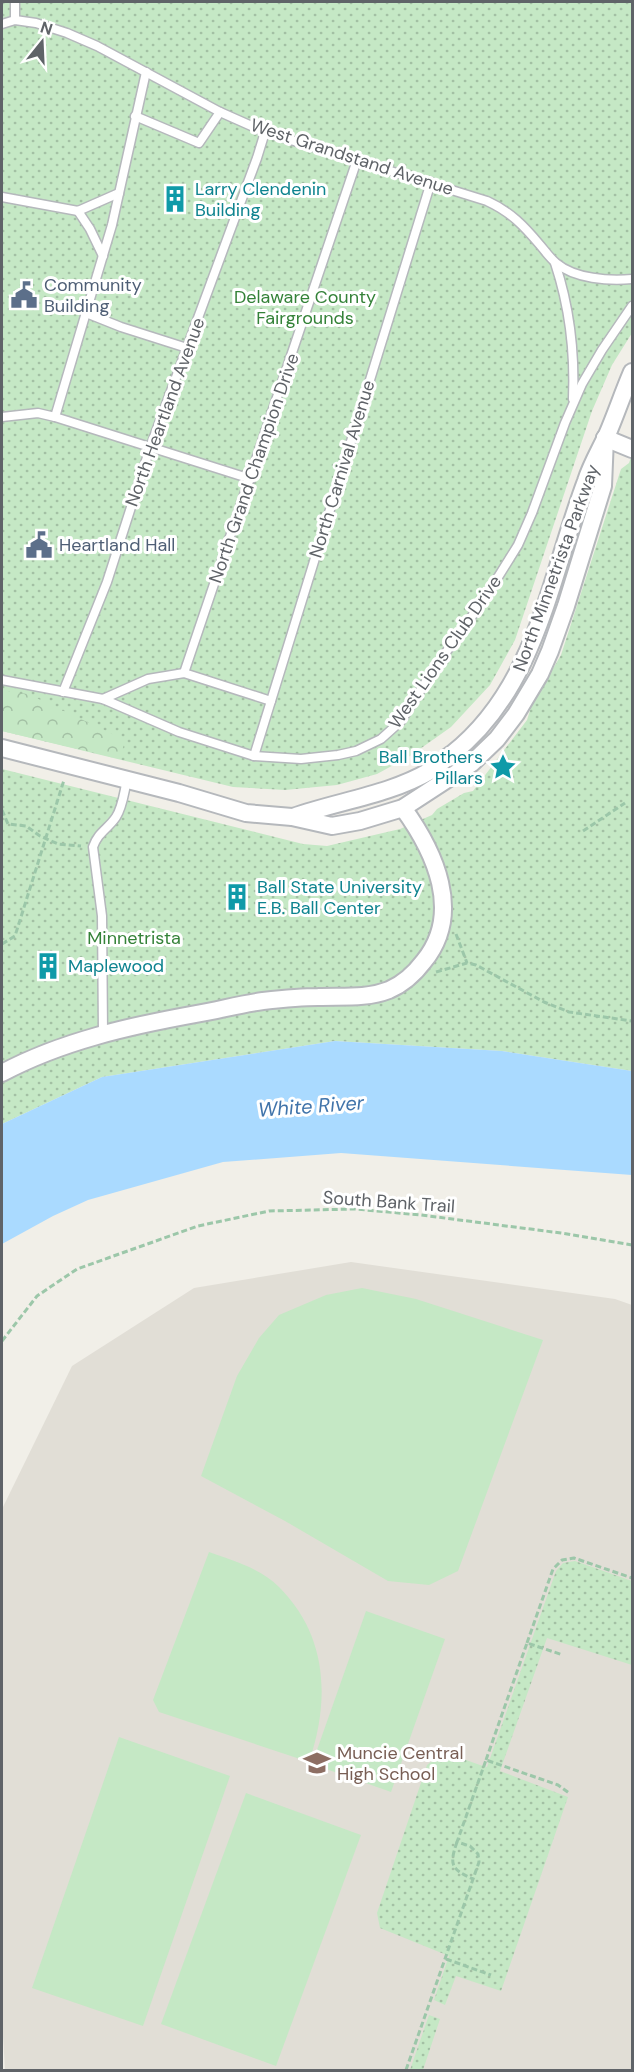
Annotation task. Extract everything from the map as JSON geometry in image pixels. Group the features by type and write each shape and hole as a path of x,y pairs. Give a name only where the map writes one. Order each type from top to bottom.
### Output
{"street":[{"name":"North Minnetrista Parkway","path":"292,817 324,806 363,797 431,771 460,748 489,720 529,650 548,600 586,480 633,372"},
{"name":"North Minnetrista Parkway","path":"2,748 223,808 246,813 292,817 332,826 360,821 403,808 472,763 497,739 516,714 540,674 562,617 603,486 605,438"},
{"path":"605,438 633,449"},
{"path":"2,1073 64,1046 103,1033 262,1002 373,995 403,982 430,954 440,932 445,908 441,885 432,858 403,808"}],"lane":[{"path":"15,2 15,20"},
{"name":"West Grandstand Avenue","path":"2,24 15,20 36,23 67,33 97,46 220,112 265,132 487,201 504,209 523,225 555,263"},
{"path":"55,417 112,225 146,72"},
{"path":"135,116 199,142 220,112"},
{"name":"North Heartland Avenue","path":"63,692 107,582 150,448 265,132"},
{"name":"North Grand Champion Drive","path":"184,674 357,160"},
{"name":"North Carnival Avenue","path":"255,756 431,182"},
{"path":"2,197 78,211 119,193"},
{"path":"78,211 103,256"},
{"path":"555,263 577,273 601,279 633,279"},
{"path":"555,263 561,280 573,339 573,405"},
{"name":"West Lions Club Drive","path":"2,680 103,699 179,732 255,756 301,759 338,755 372,744 396,728 434,669 485,598 518,545 573,405 592,365 633,306"},
{"path":"86,313 187,348"},
{"path":"2,417 38,413 55,417 251,478"},
{"path":"103,699 148,679 184,674 271,701"},
{"path":"103,1033 102,916 93,847 96,837 108,827 119,811 126,780"}],"path":[{"path":"2,944 15,936 64,780"},
{"path":"583,831 625,803"},
{"path":"2,810 8,824 27,826 58,844 93,847"},
{"path":"454,930 466,963 476,965 544,1002 569,1012 633,1021"},
{"name":"South Bank Trail","path":"2,1341 37,1296 77,1269 198,1226 269,1211 355,1209 422,1215 633,1245"},
{"path":"473,1879 459,1873 453,1866 452,1858 553,1569 562,1560 574,1558 633,1578"},
{"path":"527,1643 563,1655"},
{"path":"486,1760 558,1785 569,1793"},
{"path":"406,2070 479,1862 478,1854 470,1846 457,1842"},
{"path":"446,1959 491,1975"}],"shaded area":[{"name":"Muncie Central High School","path":"351,1262 615,1299 632,1305 632,2070 5,2070 2,2018 2,1509 72,1366 194,1288"}],"green space":[{"name":"Delaware County Fairgrounds","path":"2,2 632,2 632,333 612,365 592,411 515,640 490,685 451,727 410,756 377,774 337,785 285,790 233,787 2,731"},
{"name":"Minnetrista","path":"632,454 632,1071 502,1051 335,1041 102,1077 2,1124 2,769 303,844 327,846 400,829 432,815 437,809 464,793 473,791 527,720 532,704 561,655 621,469 629,463"},
{"path":"2,691 28,694 125,740 120,759 2,731"},
{"path":"362,1288 416,1299 543,1340 458,1571 429,1585 388,1581 285,1521 201,1476 237,1376 259,1338 279,1315 326,1295"},
{"path":"209,1552 246,1566 272,1581 295,1606 307,1626 316,1648 322,1692 316,1739 309,1762 159,1712 153,1700"},
{"path":"575,1561 632,1581 632,1665 547,1638 500,1771 568,1797 501,1991 456,1976 445,2005 434,2000 449,1956 380,1928 377,1913 427,1765 449,1756 487,1767 556,1571 563,1563"},
{"path":"366,1611 445,1639 391,1792 312,1764"},
{"path":"119,1737 230,1776 143,2026 32,1988"},
{"path":"246,1793 361,1835 276,2066 161,2024"},
{"path":"429,2015 440,2019 423,2070 410,2070"}],"water":[{"name":"White River","path":"335,1041 502,1051 632,1071 632,1175 341,1153 223,1162 88,1200 2,1244 2,1124 102,1077"}],"place":[{"name":"Larry Clendenin Building","path":"175,199"},
{"name":"Community Building","path":"24,295"},
{"name":"Heartland Hall","path":"39,545"},
{"name":"Ball Brothers Pillars","path":"503,767"},
{"name":"Ball State University E.B. Ball Center","path":"237,897"},
{"name":"Maplewood","path":"48,966"},
{"name":"Muncie Central High School","path":"317,1763"}]}
